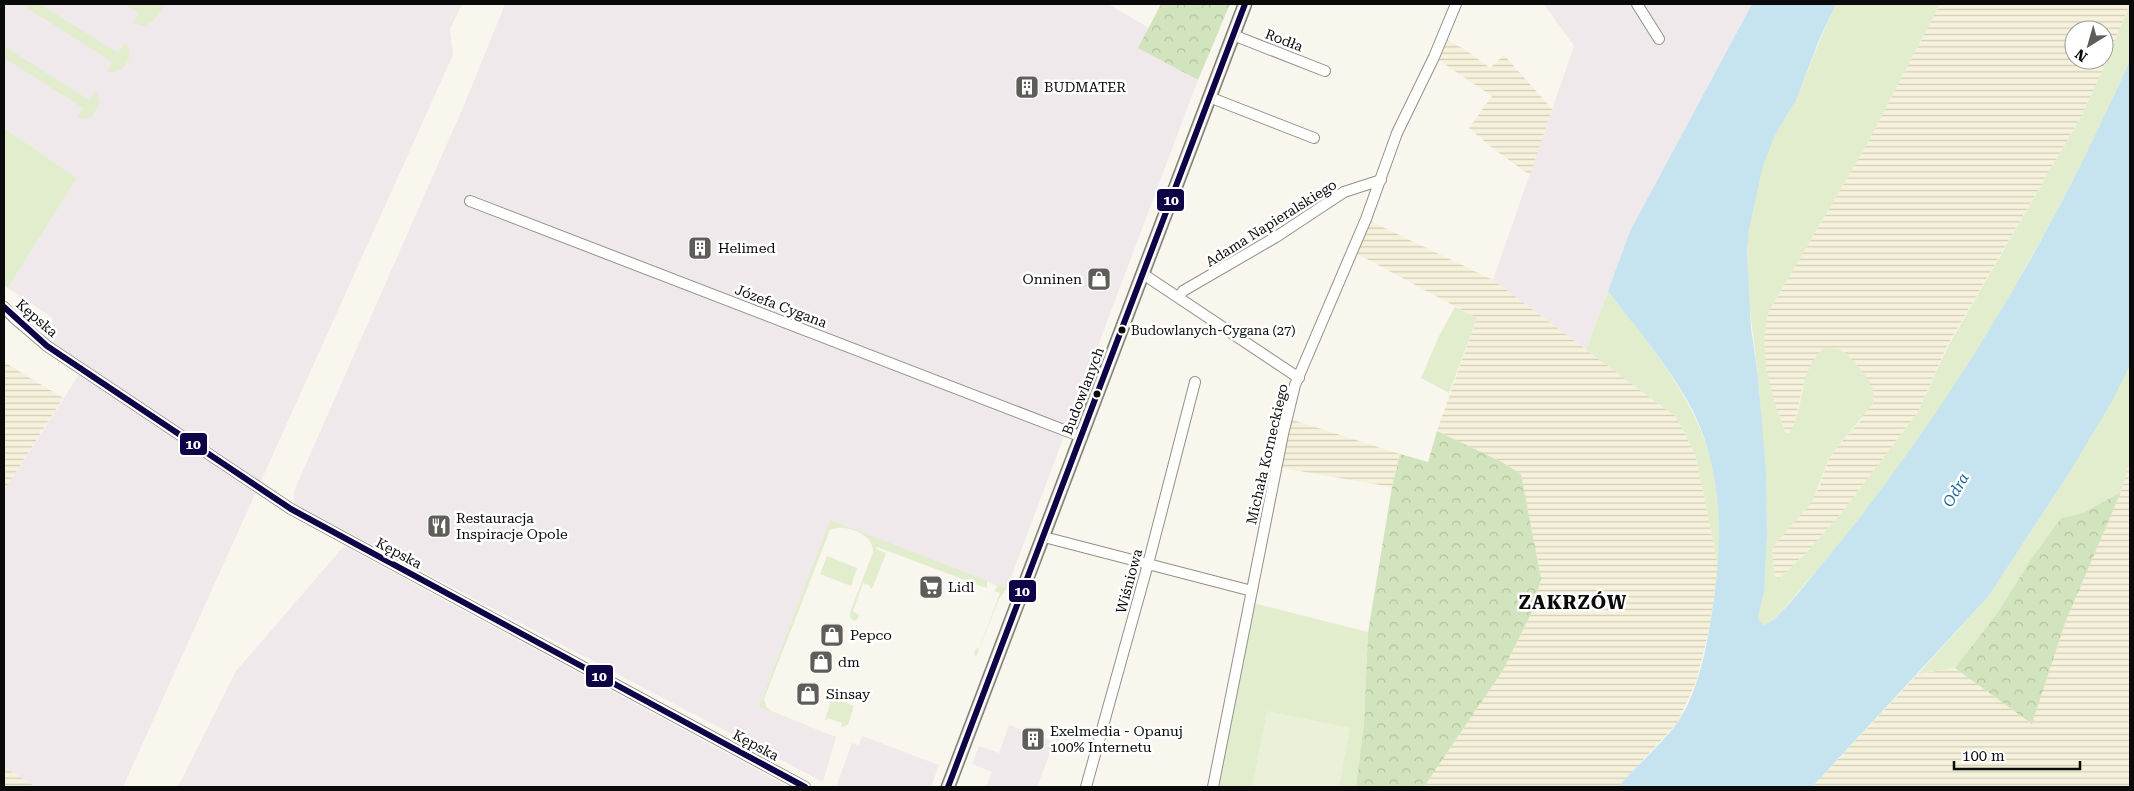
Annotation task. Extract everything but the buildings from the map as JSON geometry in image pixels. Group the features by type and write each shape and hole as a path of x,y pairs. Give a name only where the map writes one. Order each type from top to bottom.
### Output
{"main road":[{"name":"Budowlanych","path":"948,787 1082,437 1244,4"}],"street":[{"name":"Michała Korneckiego","path":"1213,787 1282,434 1299,378 1381,180 1397,133 1434,57 1456,4"},
{"path":"1637,4 1659,39"},
{"name":"Rodła","path":"1233,35 1325,71"},
{"path":"1209,97 1314,138"},
{"name":"Adama Napieralskiego","path":"1179,297 1183,291 1276,237 1344,192 1381,180"},
{"name":"Józefa Cygana","path":"470,201 1082,437"},
{"path":"1143,274 1299,378"},
{"name":"Kępska","path":"4,307 47,346 290,509 805,787"},
{"name":"Wiśniowa","path":"1086,787 1148,564 1195,382"},
{"path":"1044,537 1252,591"}],"shaded area":[{"path":"4,4 462,4 450,29 453,55 123,787 36,787 4,767 4,491 82,370 39,340 53,318 8,288 77,178 4,128"},
{"path":"505,4 1108,4 1149,28 1139,48 1198,80 1007,588 830,521 759,707 836,737 823,782 294,504 294,491 465,103"},
{"path":"1544,4 1752,4 1630,231 1586,350 1493,280 1574,46"},
{"path":"1940,4 2130,4 2114,43 2114,20 2064,20 2064,70 2103,70 2083,113 1947,346 1918,412 1843,511 1808,551 1779,579 1775,578 1772,550 1819,488 1828,461 1837,447 1863,418 1803,384 1794,427 1789,434 1786,434 1772,396 1765,369 1763,334 1769,311 1866,146"},
{"path":"1443,38 1464,49 1490,68 1504,55 1552,109 1530,175 1491,147 1469,128 1492,96 1434,57"},
{"path":"1366,219 1493,280 1675,416 1696,457 1718,566 1710,626 1696,682 1677,723 1618,787 1424,787 1503,670 1533,610 1541,578 1521,474 1502,462 1437,431 1477,318 1352,251"},
{"path":"4,362 63,398 4,491"},
{"path":"1287,418 1400,454 1392,487 1276,467"},
{"path":"2130,460 2130,784 2126,787 1812,787 1918,674 1955,668 2032,724 2065,623 2121,492"},
{"path":"344,546 789,787 178,787 236,671"},
{"path":"1009,725 1054,742 1037,787 986,787 992,772 972,764 979,746 999,753"},
{"path":"862,736 939,765 931,787 836,787 852,743 859,745"},
{"path":"4,767 36,787 4,787"}],"green space":[{"path":"21,4 40,4 118,53 125,42 130,51 126,64 116,72 107,72 112,62"},
{"path":"124,4 165,4 154,20 144,26 133,23 139,13"},
{"path":"1161,4 1230,4 1198,80 1138,48"},
{"path":"1836,4 1940,4 1866,146 1769,311 1764,343 1767,373 1775,404 1786,434 1789,434 1798,413 1810,367 1815,357 1824,348 1841,350 1849,356 1867,378 1873,393 1873,404 1837,447 1828,461 1812,502 1772,550 1775,578 1779,579 1808,551 1843,511 1918,412 1948,346 2083,113 2103,70 2114,70 2114,43 2130,4 2130,60 2097,133 2051,222 2001,311 1951,392 1904,461 1835,549 1781,612 1769,624 1763,624 1759,622 1758,618 1765,569 1767,520 1759,387 1748,284 1747,247 1750,217 1765,156 1775,134 1794,103"},
{"path":"4,46 89,100 96,90 100,103 92,117 83,119 77,117 83,108 4,58"},
{"path":"4,128 77,178 8,288 4,284"},
{"path":"1608,291 1663,364 1695,417 1715,474 1719,505 1718,566 1696,457 1675,416 1586,350"},
{"path":"1455,307 1477,318 1449,393 1421,378 1439,336"},
{"path":"2130,359 2130,460 2121,492 2083,513 2061,518 2033,556 1998,612 1955,668 1918,674 1988,597 2066,478"},
{"path":"1437,431 1502,462 1521,474 1541,578 1533,610 1503,670 1424,787 1356,787 1364,723 1368,632 1392,487 1400,454 1428,462"},
{"path":"2121,492 2065,623 2032,724 1955,668 1998,612 2033,556 2061,518 2083,513"},
{"path":"830,520 1007,588 999,599 976,657 974,654 976,648 979,649 1000,593 994,591 998,586 987,581 987,588 877,547 876,549 886,553 873,587 871,589 869,585 863,583 853,611 859,615 857,620 854,621 850,617 850,613 873,552 872,546 864,535 850,529 836,528 830,530 764,699 766,706 771,711 840,739 759,707"},
{"path":"827,556 857,568 851,586 820,574"},
{"path":"1249,602 1368,632 1364,723 1356,787 1213,787"},
{"path":"832,697 854,706 848,725 841,727 842,723 828,718 825,720"},
{"path":"1267,711 1350,728 1339,787 1252,787"}],"water":[{"name":"Odra","path":"1752,4 1836,4 1819,40 1796,100 1775,135 1763,165 1749,229 1747,253 1751,328 1758,376 1766,474 1767,536 1764,590 1758,618 1760,622 1764,624 1771,622 1804,587 1861,516 1949,393 1990,329 2064,197 2130,60 2130,365 2111,403 2066,478 1988,597 1812,787 1618,787 1671,731 1691,698 1710,625 1716,584 1719,528 1718,500 1714,473 1707,446 1697,420 1684,395 1666,368 1608,291 1630,231"}],"transit line":[{"name":"10","path":"948,787 1245,4"},
{"name":"10","path":"4,307 47,346 291,509 805,787"}],"place":[{"name":"BUDMATER","path":"1027,87"},
{"name":"Helimed","path":"700,248"},
{"name":"Onninen","path":"1099,279"},
{"name":"Budowlanych-Cygana (27)","path":"1122,330"},
{"name":"Restauracja Inspiracje Opole","path":"439,526"},
{"name":"Lidl","path":"931,587"},
{"name":"Pepco","path":"832,635"},
{"name":"dm","path":"821,662"},
{"name":"Sinsay","path":"808,694"},
{"name":"Exelmedia - Opanuj 100% Internetu","path":"1033,739"}],"district":[{"name":"ZAKRZÓW","path":"1573,602"}]}
